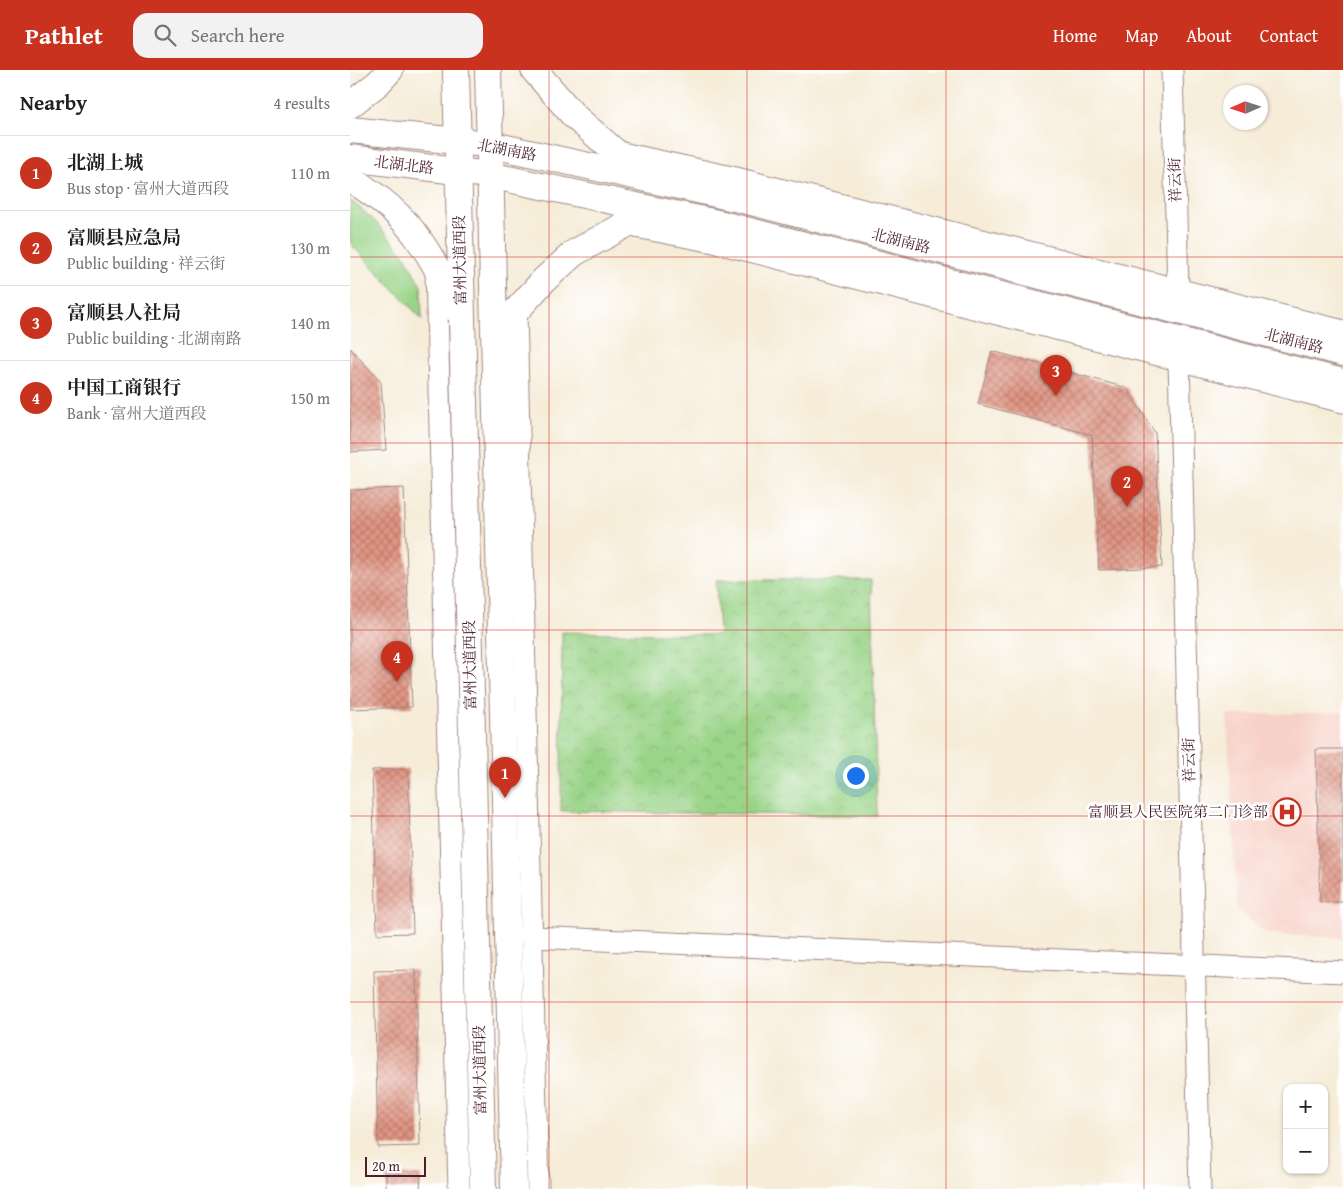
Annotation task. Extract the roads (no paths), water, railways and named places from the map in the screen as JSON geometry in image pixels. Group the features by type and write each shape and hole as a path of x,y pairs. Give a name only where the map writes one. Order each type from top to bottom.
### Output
{"main road":[{"path":"350,105 378,83 390,70"},
{"name":"富州大道西段","path":"456,70 483,1189"},
{"name":"富州大道西段","path":"488,70 488,144 514,1189"},
{"path":"534,70 574,116 648,180"},
{"name":"北湖北路","path":"350,130 457,141"},
{"name":"北湖南路","path":"457,141 488,144 713,194 1343,353"},
{"name":"北湖北路","path":"350,158 458,171"},
{"name":"北湖南路","path":"458,171 489,175 722,224 1343,382"},
{"path":"350,179 364,187 392,209 417,236 462,318"},
{"path":"713,194 766,186"},
{"path":"494,357 516,311 544,280 574,253 625,225 664,212"},
{"path":"722,224 759,254"},
{"path":"906,291 953,282"}],"street":[{"name":"祥云街","path":"1172,70 1178,289"},
{"path":"613,151 766,186 1343,331"},
{"path":"625,225 714,242 1343,402"},
{"path":"436,268 459,1189"},
{"path":"516,311 538,1189"},
{"name":"祥云街","path":"1179,360 1200,1189"},
{"path":"532,937 1343,972"}],"place":[{"name":"富顺县人社局","path":"1056,396"},
{"name":"富顺县应急局","path":"1127,507"},
{"name":"中国工商银行","path":"397,682"},
{"name":"北湖上城","path":"505,798"},
{"name":"富顺县人民医院第二门诊部","path":"1287,812"}]}
